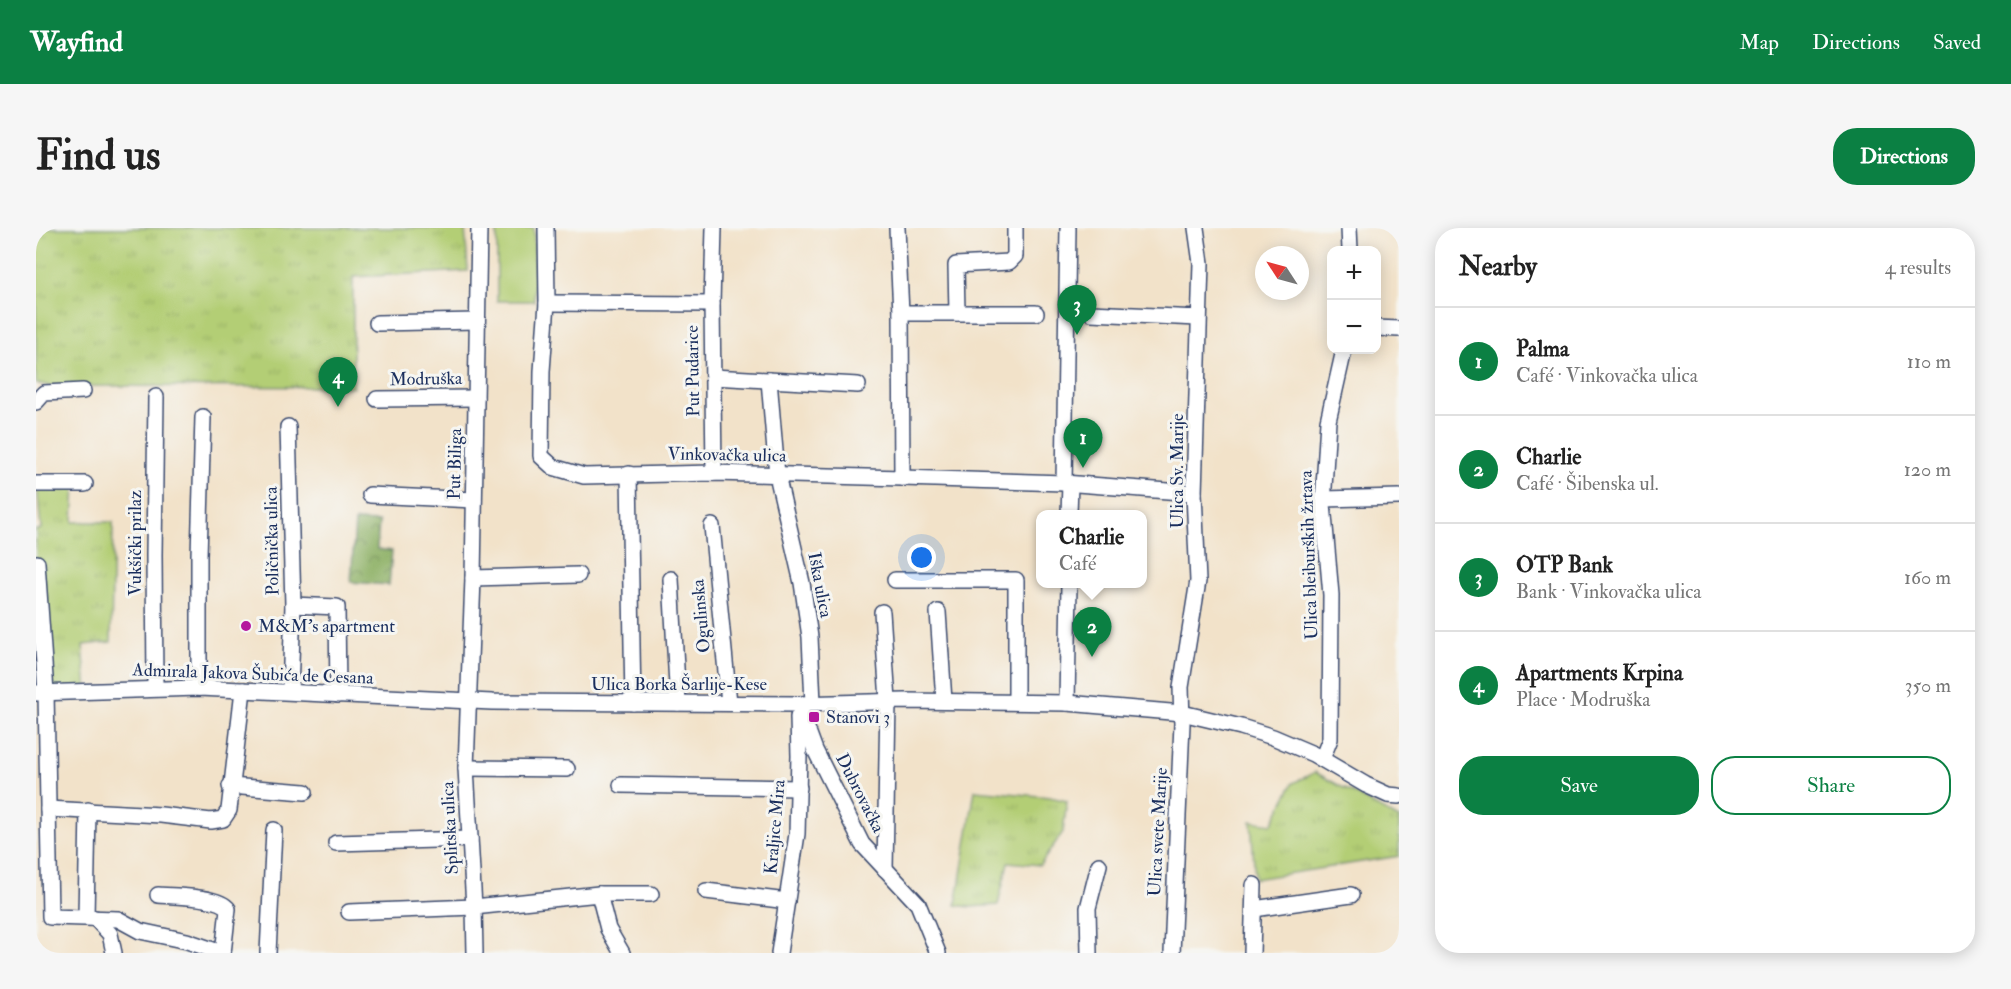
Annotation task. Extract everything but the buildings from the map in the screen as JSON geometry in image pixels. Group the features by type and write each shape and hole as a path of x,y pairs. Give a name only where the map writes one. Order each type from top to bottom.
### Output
{"street":[{"name":"Put Biliga","path":"469,702 479,228"},
{"path":"546,228 547,303"},
{"name":"Put Pudarice","path":"714,228 712,304 714,473"},
{"path":"897,228 901,314 902,478"},
{"path":"957,313 956,265 1009,262 1014,256 1015,228"},
{"path":"1068,228 1069,510"},
{"name":"Ulica Sv. Marije","path":"1182,713 1181,687 1198,581 1194,493 1201,263 1196,228"},
{"path":"1348,228 1350,246"},
{"name":"Put Pudarice","path":"547,303 712,304"},
{"name":"Vinkovačka ulica","path":"547,303 542,371 541,456 553,467 584,476 714,473 902,478 1067,483 1194,493"},
{"path":"901,314 1036,313"},
{"path":"1091,313 1198,318"},
{"path":"377,323 477,321"},
{"path":"1381,327 1399,329"},
{"name":"Ulica bleiburških žrtava","path":"1322,759 1330,739 1331,595 1324,499 1328,421 1343,354"},
{"path":"713,377 858,385"},
{"name":"Iška ulica","path":"769,380 777,475 802,583 810,637 805,704"},
{"path":"36,402 44,393 83,391"},
{"name":"Vukšički prilaz","path":"155,688 156,397"},
{"name":"Modruška","path":"377,399 476,398"},
{"path":"199,688 202,417"},
{"name":"Poličnička ulica","path":"288,427 292,605 290,691"},
{"path":"629,474 633,703"},
{"path":"36,484 85,484"},
{"path":"370,495 474,500"},
{"path":"1324,499 1399,497"},
{"name":"Ogulinska","path":"712,526 729,703"},
{"path":"37,563 41,693 48,809 50,917 118,919 140,931 187,941 223,953 228,909 225,904 215,900 158,895"},
{"path":"473,578 578,574"},
{"path":"671,579 678,703"},
{"path":"896,580 1016,580 1016,702"},
{"path":"1067,704 1069,588"},
{"path":"292,605 337,607 338,695"},
{"path":"882,612 888,701 885,869"},
{"path":"938,612 944,701"},
{"name":"Admirala Jakova Šubića de Cesana","path":"41,693 199,688 469,702"},
{"path":"48,809 160,815 211,821 223,819 229,810 243,690"},
{"name":"Ulica Borka Šarlije-Kese","path":"469,702 805,704 888,701 1016,702 1182,713"},
{"name":"Splitska ulica","path":"469,702 466,768 475,953"},
{"name":"Kraljice Mira","path":"779,953 797,834 799,756 805,704"},
{"name":"Dubrovačka","path":"805,704 815,750 862,844 918,904 938,953"},
{"path":"1182,713 1273,736 1322,759 1395,799"},
{"name":"Ulica svete Marije","path":"1172,953 1182,713"},
{"path":"466,768 567,769"},
{"path":"621,785 799,788"},
{"path":"230,786 305,792"},
{"path":"88,810 91,918 110,934 114,953"},
{"path":"268,953 274,830"},
{"path":"336,843 470,839"},
{"path":"1089,953 1088,908 1100,866"},
{"path":"1252,953 1254,885"},
{"path":"706,891 787,901"},
{"path":"599,894 608,929 622,953"},
{"path":"349,912 474,907 599,894 651,894"},
{"path":"1254,909 1351,895"}],"green space":[{"path":"36,228 465,228 468,271 353,277 353,387 49,386 36,383"},
{"path":"497,228 534,228 534,301 497,301"},
{"path":"37,484 75,485 73,522 113,522 111,642 83,645 87,690 46,692 36,563 36,530 41,529"},
{"path":"355,521 379,522 377,549 392,551 389,585 351,582"},
{"path":"1315,772 1399,819 1399,856 1255,879 1251,821 1272,824 1293,783"},
{"path":"975,790 1050,797 1067,801 1063,832 1040,865 1008,862 998,905 970,907 956,905"}],"place":[{"name":"OTP Bank","path":"1077,335"},
{"name":"Apartments Krpina","path":"338,407"},
{"name":"Palma","path":"1083,468"},
{"name":"M&M's apartment","path":"246,626"},
{"name":"Charlie","path":"1092,657"},
{"name":"Stanovi 3","path":"814,717"}]}
